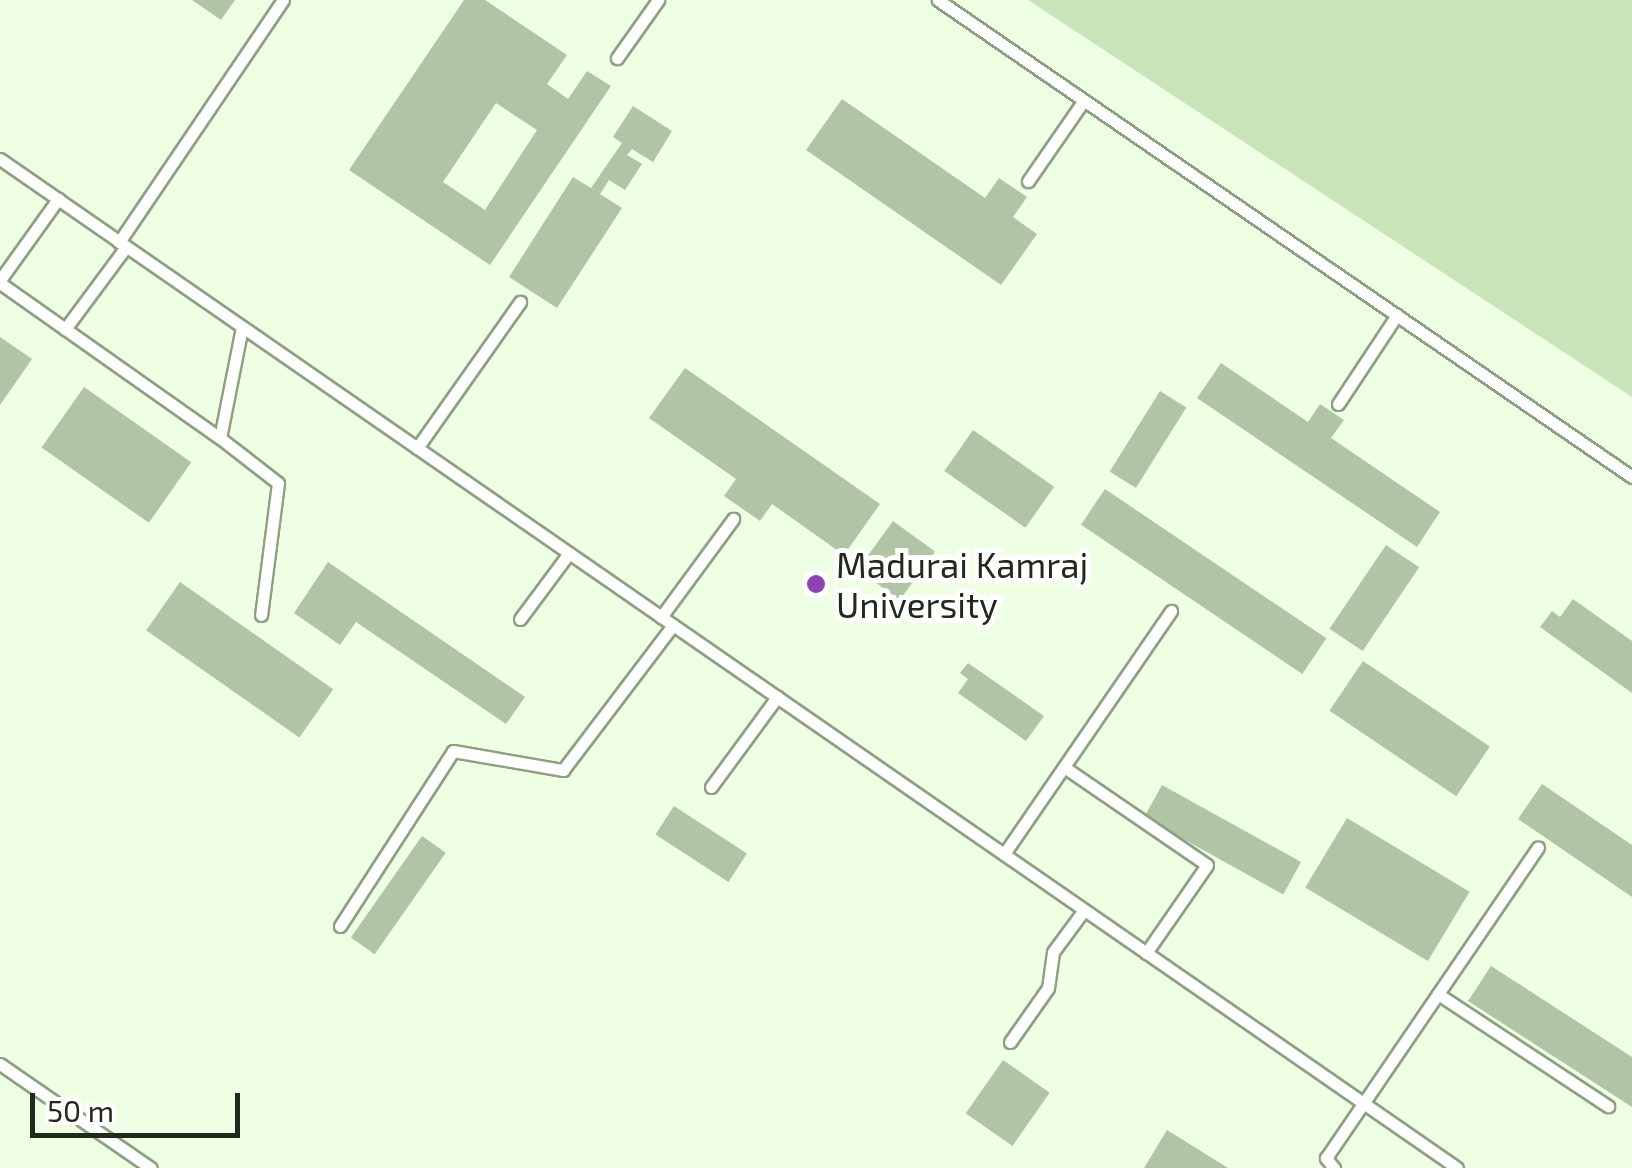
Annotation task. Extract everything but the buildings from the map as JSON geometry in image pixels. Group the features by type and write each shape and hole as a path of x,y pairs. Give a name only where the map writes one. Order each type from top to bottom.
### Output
{"lane":[{"path":"65,329 283,0"},
{"path":"617,58 658,0"},
{"path":"938,0 1632,477"},
{"path":"1028,181 1084,100"},
{"path":"0,160 1457,1168"},
{"path":"58,200 0,282 278,483 262,615"},
{"path":"417,448 520,302"},
{"path":"1338,404 1397,316"},
{"path":"220,438 242,327"},
{"path":"661,617 733,519"},
{"path":"520,619 569,553"},
{"path":"1004,854 1172,611"},
{"path":"340,926 453,751 563,770 673,625"},
{"path":"711,788 777,697"},
{"path":"1064,767 1207,865 1146,952"},
{"path":"1334,1168 1326,1158 1538,847"},
{"path":"1010,1042 1048,988 1052,952 1084,910"},
{"path":"1438,994 1608,1106"},
{"path":"0,1064 150,1168"}],"green space":[{"path":"1028,0 1632,0 1632,397"}],"place":[{"name":"Madurai Kamraj University","path":"816,584"}]}
